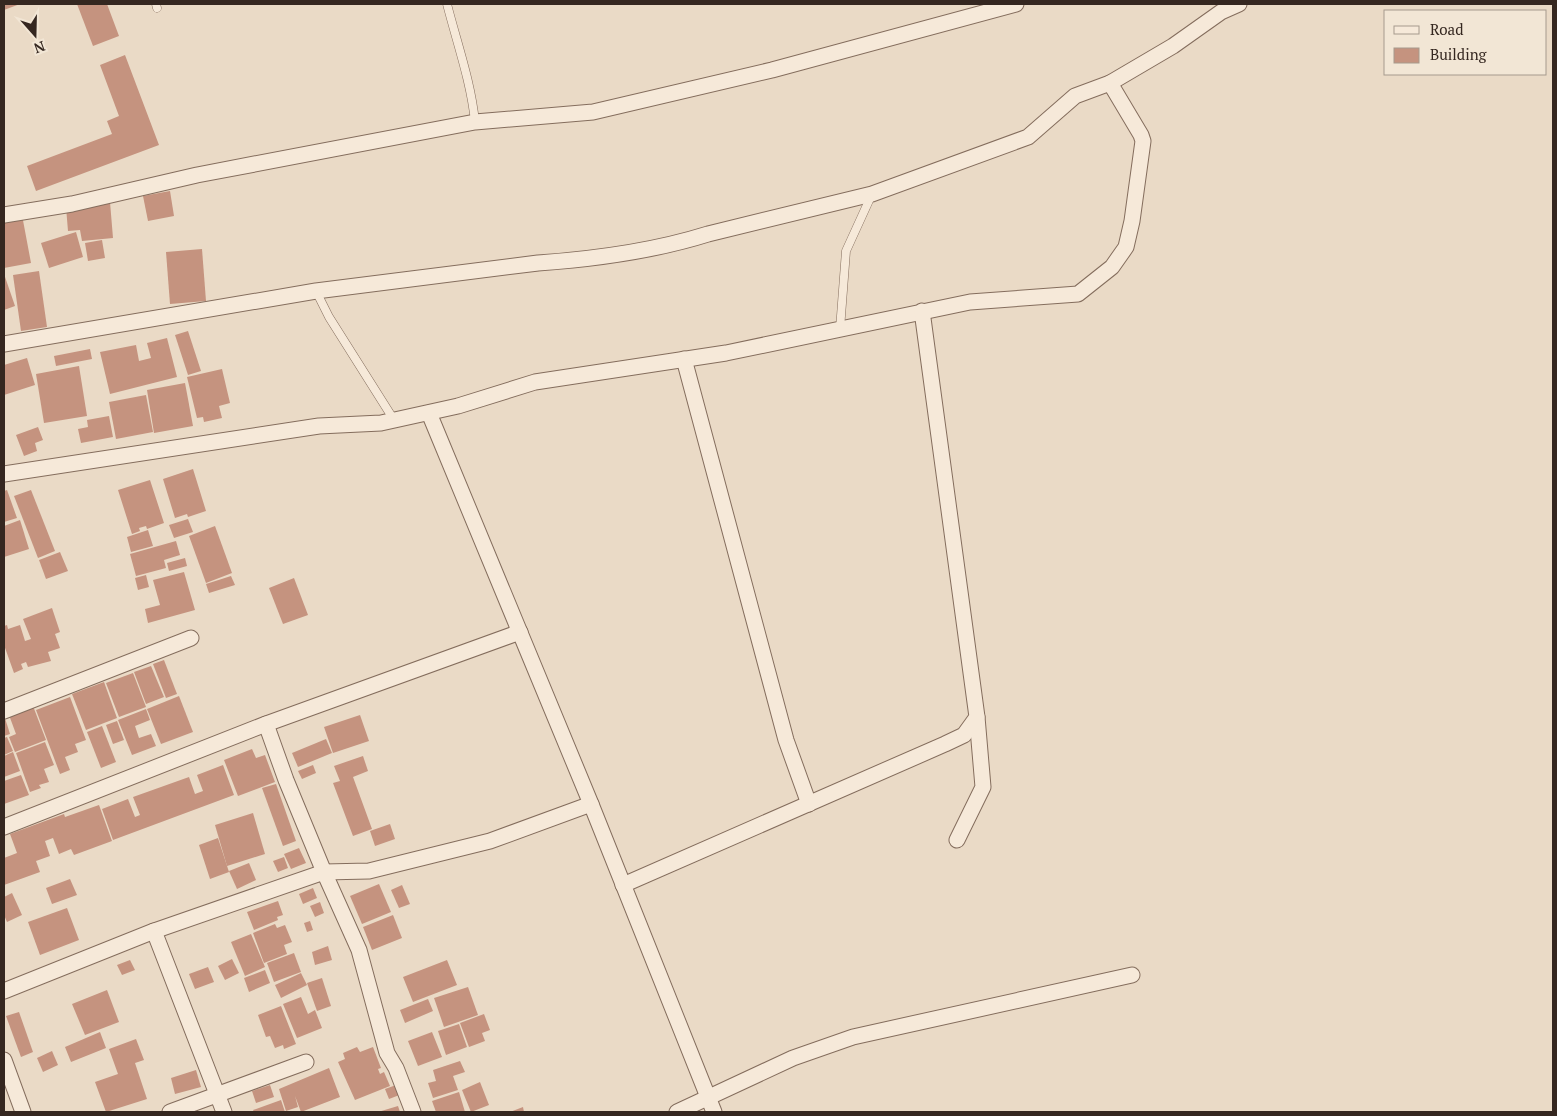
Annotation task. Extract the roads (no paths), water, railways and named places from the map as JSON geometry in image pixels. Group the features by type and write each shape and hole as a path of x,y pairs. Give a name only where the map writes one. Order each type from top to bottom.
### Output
{"street":[{"path":"4,215 72,204 197,175 475,122 593,112 772,70 1016,4"},
{"path":"4,344 316,291 538,263 570,261 630,251 686,240 872,194 1028,137 1075,96 1110,83 1172,46 1220,12 1239,4"},
{"path":"4,474 319,426 394,420 458,406 535,382 726,353 970,302 1078,294 1112,267 1126,247 1132,221 1143,141 1110,83"},
{"path":"922,312 977,717 983,787 957,840"},
{"path":"684,359 786,740 809,804"},
{"path":"429,413 591,804 711,1105"},
{"path":"4,827 266,724 520,632"},
{"path":"4,710 192,638"},
{"path":"623,885 964,735 977,717"},
{"path":"266,724 286,780 359,950 387,1053 396,1068 412,1112"},
{"path":"4,991 154,931 324,872 370,871 490,841 591,804"},
{"path":"154,931 224,1112"},
{"path":"677,1112 711,1105 793,1058 853,1037 1132,974"},
{"path":"4,1060 24,1112"},
{"path":"170,1112 306,1062"}],"lane":[{"path":"447,4 467,78 475,122"},
{"path":"840,329 846,251 872,194"},
{"path":"316,291 334,324 394,420"}]}
